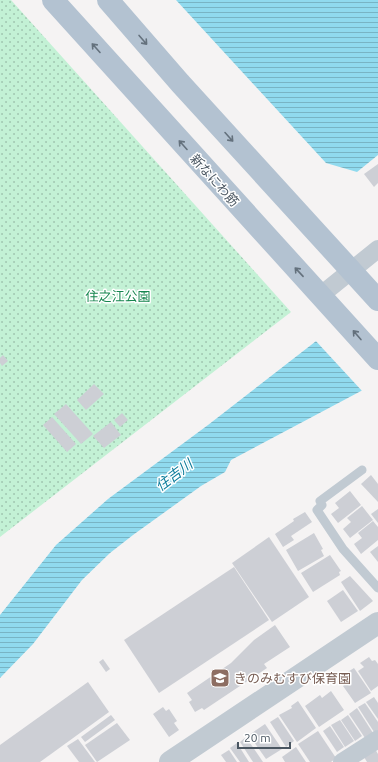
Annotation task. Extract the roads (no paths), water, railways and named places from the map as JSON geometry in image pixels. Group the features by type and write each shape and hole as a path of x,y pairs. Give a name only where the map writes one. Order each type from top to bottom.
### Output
{"main road":[{"name":"新なにわ筋","path":"53,0 378,360"},
{"path":"108,0 180,84 364,285"}],"street":[{"path":"320,295 364,285 378,249"},
{"path":"172,761 378,623"},
{"path":"342,762 378,739"}],"lane":[{"path":"362,470 320,501 322,505 317,510 344,549 378,588"}],"water":[{"path":"176,0 378,0 378,155 357,172 326,163"},
{"name":"住吉川","path":"378,293 378,382 231,460 225,472 201,486 110,553 82,580 33,644 0,678 0,615 56,545 108,499 208,425"}],"place":[{"name":"きのみむすび保育園","path":"220,678"}],"park label":[{"name":"住之江公園","path":"118,296"}]}
